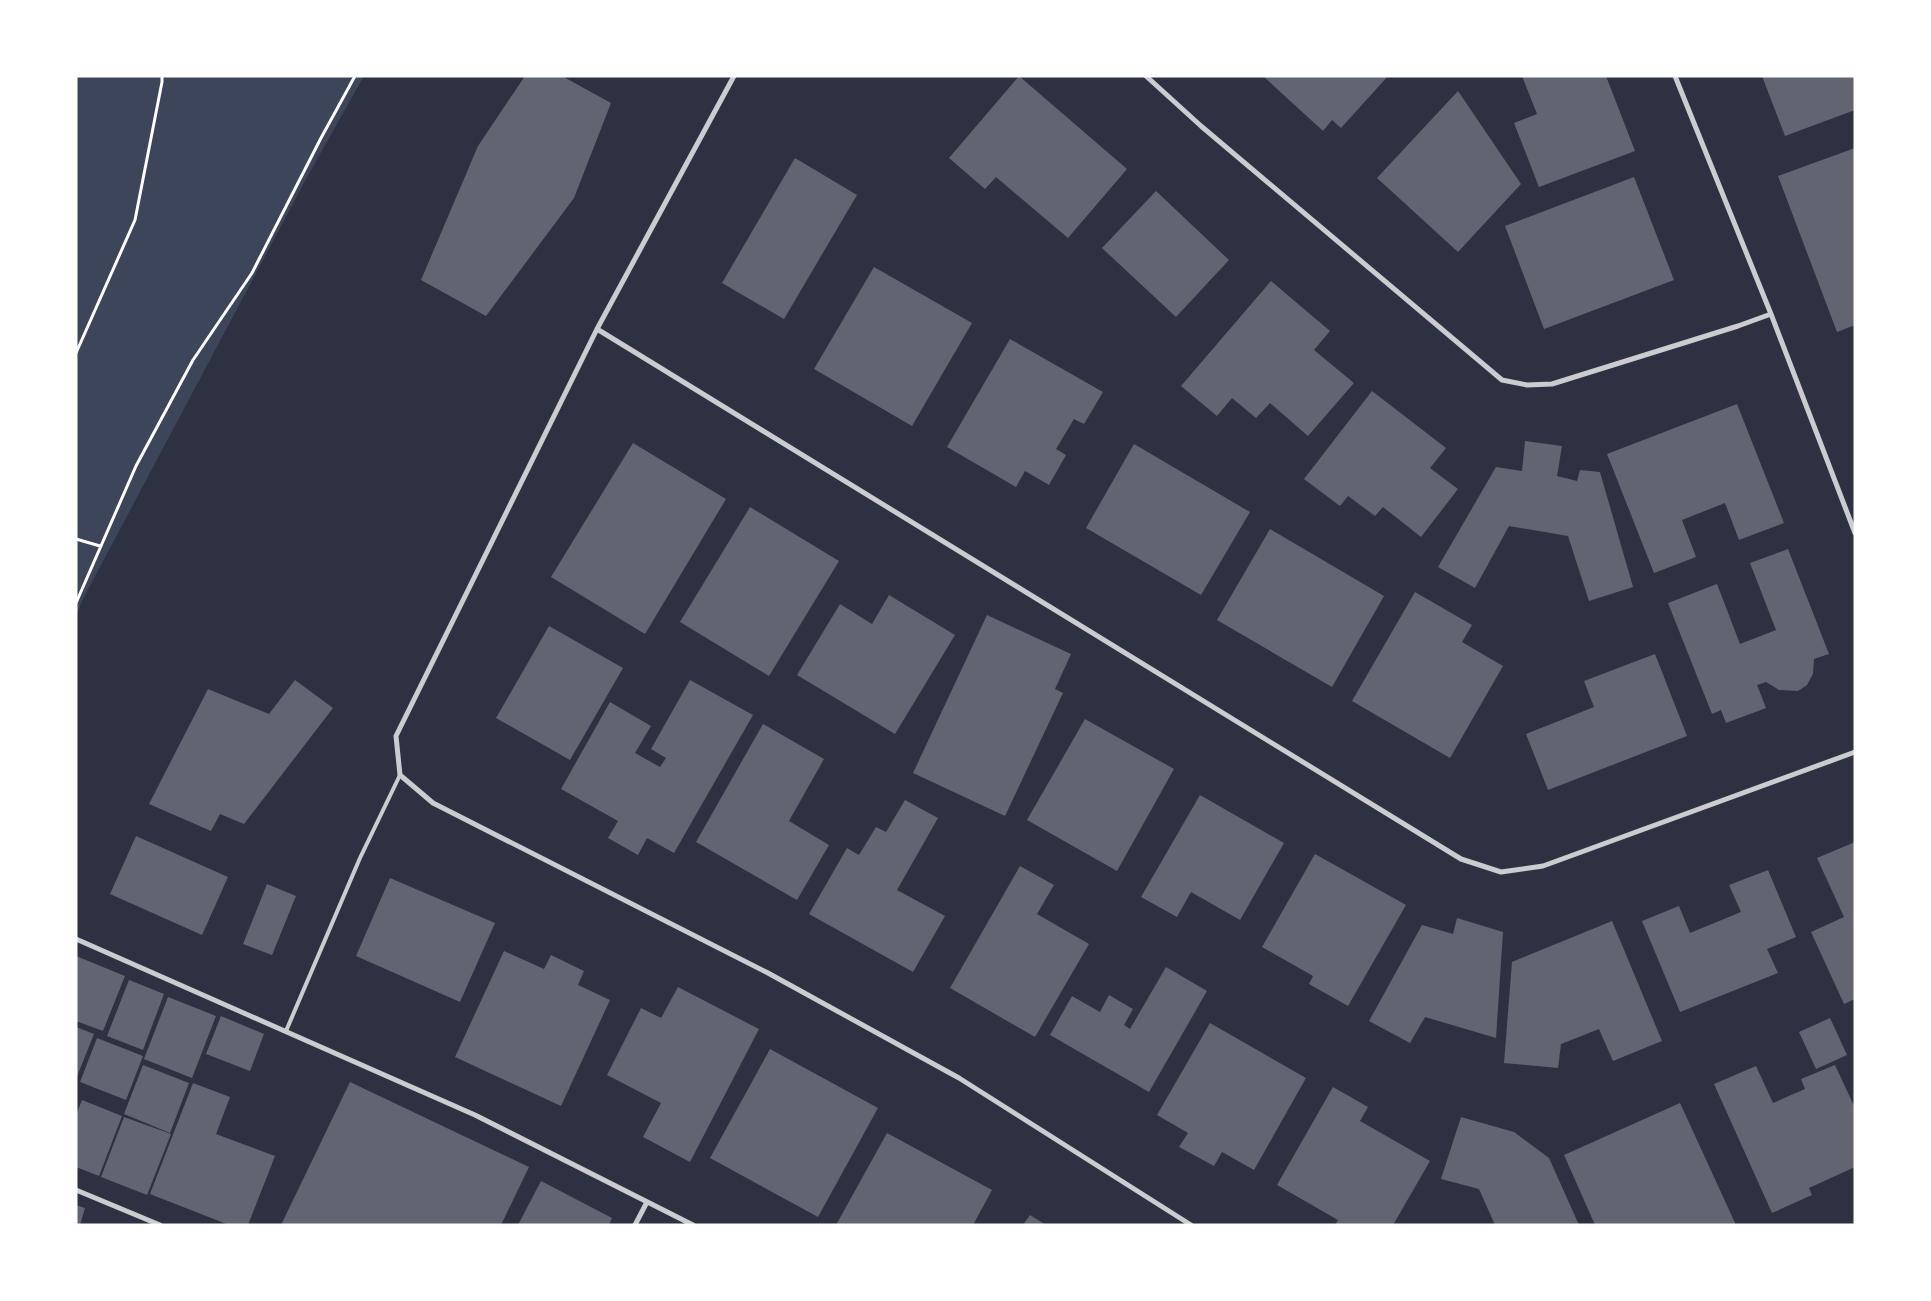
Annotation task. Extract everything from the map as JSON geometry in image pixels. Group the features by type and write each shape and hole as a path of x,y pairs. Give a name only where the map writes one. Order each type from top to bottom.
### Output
{"street":[{"path":"734,76 597,329 396,736 400,775 433,803 768,973 960,1078 1191,1225"},
{"path":"1146,76 1201,126 1502,380 1527,386 1552,384 1738,326 1770,314"},
{"path":"1675,76 1855,533"},
{"path":"597,329 1461,859 1501,872 1544,866 1855,752"},
{"path":"76,939 475,1115 693,1225"},
{"path":"76,1190 160,1225"},
{"path":"635,1225 647,1202"}],"lane":[{"path":"286,1031 360,858 400,775"}],"path":[{"path":"76,353 135,220 162,76"},
{"path":"76,603 136,466 188,369 252,273 355,76"},
{"path":"76,539 100,546"}],"shaded area":[{"path":"76,76 364,76 306,179 83,599 76,617"}],"building":[{"path":"525,76 562,76 611,103 574,198 486,316 421,280 478,146"},
{"path":"1019,76 1127,169 1068,238 996,177 985,189 949,158"},
{"path":"1263,76 1388,76 1341,128 1332,120 1323,131"},
{"path":"1522,76 1606,76 1635,151 1539,187 1514,123 1537,114"},
{"path":"1762,76 1855,76 1855,110 1785,136"},
{"path":"1458,91 1521,184 1458,252 1377,178"},
{"path":"1855,148 1855,325 1837,332 1778,176"},
{"path":"795,158 857,195 784,319 722,283"},
{"path":"1634,177 1674,280 1544,329 1505,226"},
{"path":"1156,191 1229,260 1176,317 1102,248"},
{"path":"874,267 972,323 912,426 814,369"},
{"path":"1271,281 1330,331 1314,350 1354,383 1308,436 1270,403 1256,418 1232,398 1217,416 1181,386"},
{"path":"1010,339 1103,392 1084,424 1074,419 1056,449 1066,455 1049,485 1025,471 1016,487 947,447"},
{"path":"1372,391 1446,448 1430,468 1458,489 1421,537 1383,507 1375,516 1348,496 1340,506 1304,479"},
{"path":"1737,404 1784,523 1739,540 1725,503 1682,520 1696,557 1654,573 1607,454"},
{"path":"1525,441 1562,446 1557,476 1577,481 1580,470 1600,472 1633,587 1589,601 1568,536 1509,526 1475,588 1438,567 1496,467 1522,471"},
{"path":"633,443 726,499 645,634 551,577"},
{"path":"1134,444 1250,512 1201,595 1086,528"},
{"path":"750,507 839,561 769,676 680,622"},
{"path":"1270,529 1384,596 1332,687 1217,620"},
{"path":"1788,549 1829,654 1814,659 1813,674 1807,685 1798,691 1779,690 1766,682 1757,685 1766,708 1726,723 1721,710 1712,714 1668,603 1717,584 1740,644 1776,630 1750,563"},
{"path":"1415,592 1472,625 1462,642 1503,666 1450,758 1352,701"},
{"path":"889,595 955,635 895,734 797,675 840,604 872,624"},
{"path":"987,615 1071,654 1055,689 1063,693 1005,816 913,773"},
{"path":"549,626 623,668 570,760 496,718"},
{"path":"1655,654 1687,736 1548,790 1526,734 1594,707 1584,681"},
{"path":"295,680 333,708 244,824 220,814 211,831 149,804 208,689 269,714"},
{"path":"690,680 753,715 674,853 647,838 638,855 608,838 618,821 561,789 610,702 651,726 635,753 660,767 666,758 651,749"},
{"path":"1085,719 1174,769 1117,871 1027,820"},
{"path":"763,724 824,759 789,821 829,845 797,900 696,842"},
{"path":"1200,795 1284,843 1240,920 1191,892 1177,917 1141,897"},
{"path":"905,800 938,818 897,890 945,916 913,972 809,914 847,848 859,855 876,827 886,832"},
{"path":"136,836 228,877 202,935 110,894"},
{"path":"1855,842 1855,999 1844,1004 1811,932 1844,917 1817,858"},
{"path":"1315,854 1406,905 1348,1006 1309,984 1313,976 1262,947"},
{"path":"1020,866 1054,885 1037,914 1089,944 1035,1037 950,988"},
{"path":"1768,870 1796,937 1767,949 1778,973 1680,1012 1642,921 1679,906 1690,933 1741,912 1729,885"},
{"path":"390,878 495,923 460,1002 356,956"},
{"path":"267,884 296,896 272,955 243,944"},
{"path":"1457,918 1503,932 1496,1038 1425,1017 1410,1043 1369,1021 1422,925 1453,934"},
{"path":"1612,921 1662,1041 1613,1061 1599,1029 1561,1044 1558,1068 1504,1063 1512,962"},
{"path":"504,951 544,969 551,955 584,971 578,985 610,1000 561,1106 455,1057"},
{"path":"76,956 125,976 103,1031 76,1021"},
{"path":"1166,967 1207,991 1149,1092 1050,1035 1072,996 1100,1012 1109,995 1133,1009 1124,1025 1130,1029"},
{"path":"129,980 164,994 143,1050 107,1036"},
{"path":"678,987 759,1029 690,1162 643,1137 661,1103 607,1075 641,1008 661,1018"},
{"path":"168,997 216,1016 192,1078 144,1059"},
{"path":"221,1016 264,1034 250,1071 206,1054"},
{"path":"1830,1018 1847,1055 1816,1069 1799,1032"},
{"path":"1210,1023 1306,1078 1254,1170 1222,1152 1214,1166 1179,1147 1188,1133 1157,1115"},
{"path":"76,1027 94,1034 76,1079"},
{"path":"97,1038 143,1056 126,1100 80,1082"},
{"path":"770,1049 878,1108 818,1217 710,1158"},
{"path":"143,1065 189,1083 170,1133 124,1114"},
{"path":"1835,1065 1855,1108 1855,1167 1809,1188 1812,1195 1772,1213 1714,1084 1756,1066 1773,1103 1805,1089 1801,1079"},
{"path":"350,1082 529,1167 501,1225 281,1225"},
{"path":"193,1083 230,1097 216,1134 275,1156 248,1225 229,1225 150,1194"},
{"path":"1333,1087 1368,1107 1360,1121 1430,1161 1393,1225 1335,1225 1338,1220 1277,1185"},
{"path":"82,1100 122,1116 99,1176 76,1167 76,1115"},
{"path":"1680,1103 1736,1225 1595,1225 1564,1155"},
{"path":"124,1117 171,1134 147,1195 101,1177"},
{"path":"1461,1117 1514,1132 1549,1158 1579,1225 1495,1225 1479,1189 1441,1179"},
{"path":"887,1133 992,1190 973,1225 836,1225"},
{"path":"541,1181 612,1218 609,1225 518,1225"},
{"path":"76,1205 85,1208 80,1225 76,1225"},
{"path":"1030,1215 1046,1225 1023,1225"}]}
